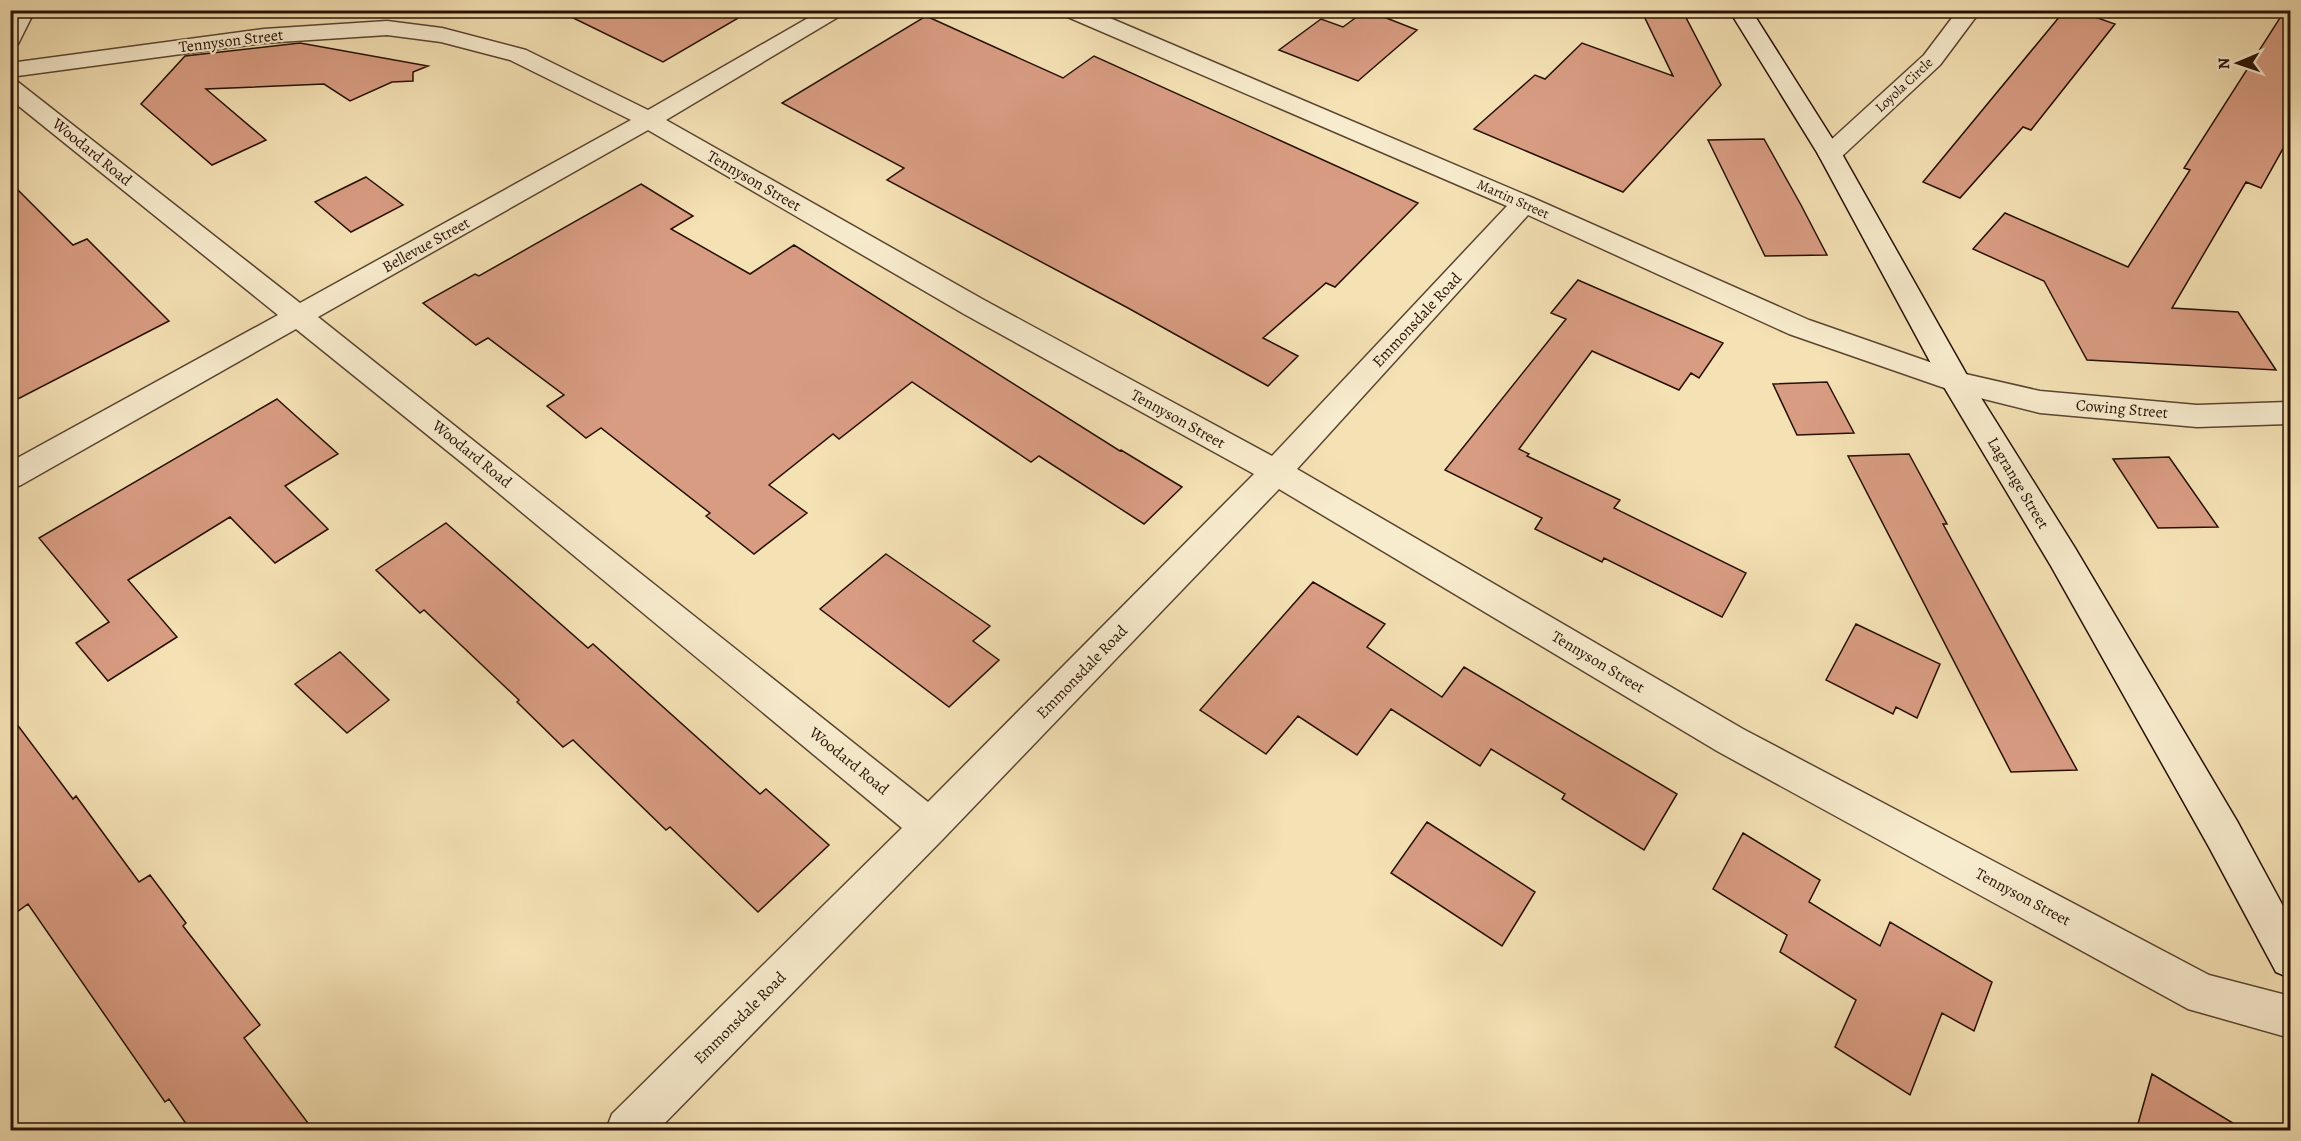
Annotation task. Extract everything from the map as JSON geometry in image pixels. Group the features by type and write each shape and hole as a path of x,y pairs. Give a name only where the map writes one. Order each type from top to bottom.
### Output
{"street":[{"path":"10,39 24,10"},
{"name":"Bellevue Street","path":"10,477 649,120 839,10"},
{"name":"Martin Street","path":"1071,10 1524,204 1799,327 1956,381"},
{"name":"Lagrange Street","path":"1740,10 1830,154 1956,381 2063,557 2223,834 2290,958"},
{"name":"Loyola Circle","path":"1830,154 1932,60 1970,10"},
{"name":"Tennyson Street","path":"10,70 264,36 387,28 442,35 518,55 649,120 974,307 1276,472 1730,741 2203,994 2290,1017"},
{"name":"Woodard Road","path":"10,87 486,465 930,827"},
{"name":"Emmonsdale Road","path":"628,1131 930,827 1276,472 1524,204"},
{"name":"Cowing Street","path":"1956,381 2040,402 2197,416 2290,413"}],"building":[{"path":"557,10 752,10 663,62"},
{"path":"1366,10 1417,30 1358,81 1279,50 1321,19 1343,27"},
{"path":"1641,10 1682,10 1721,85 1623,192 1474,129 1535,75 1545,79 1582,43 1673,76"},
{"path":"2065,10 2075,10 2115,24 2031,130 2023,127 1960,198 1923,182"},
{"path":"2285,10 2290,10 2290,136 2261,188 2246,182 2172,308 2238,312 2276,370 2087,360 2044,281 1973,249 2005,213 2128,267 2190,170 2184,168"},
{"path":"926,16 1063,78 1094,56 1418,203 1335,287 1326,283 1263,338 1298,356 1268,386 1128,308 887,180 904,168 782,103"},
{"path":"300,43 428,66 413,72 413,81 392,82 350,101 324,84 206,89 266,140 212,165 141,104 185,56"},
{"path":"1764,139 1827,255 1765,256 1708,140"},
{"path":"366,177 403,205 351,232 315,202"},
{"path":"10,182 73,245 87,239 169,321 10,403"},
{"path":"641,184 693,216 671,229 750,274 794,245 1120,451 1182,487 1144,524 1039,456 1031,462 912,382 839,439 833,434 769,485 807,513 754,554 706,516 710,513 601,428 586,438 547,406 564,395 488,338 476,345 423,303 475,274 479,276"},
{"path":"1578,280 1723,343 1699,378 1691,373 1679,390 1592,351 1519,449 1529,454 1527,456 1620,500 1614,508 1746,573 1722,617 1604,558 1602,562 1535,529 1542,518 1445,470 1566,319 1551,313"},
{"path":"1827,382 1854,433 1797,435 1773,384"},
{"path":"277,399 338,454 285,486 328,529 275,563 230,517 128,580 177,637 108,681 76,643 109,622 39,538"},
{"path":"1909,454 1947,524 1943,524 2077,770 2011,772 1848,456"},
{"path":"2169,457 2218,527 2158,528 2113,459"},
{"path":"446,523 588,648 593,644 760,794 766,789 829,845 758,912 670,827 666,830 573,740 563,747 517,702 519,700 424,610 420,613 376,570"},
{"path":"886,554 990,626 973,641 999,660 949,707 820,609"},
{"path":"1313,582 1385,624 1367,647 1442,697 1464,667 1677,794 1644,850 1562,799 1565,794 1491,749 1480,766 1391,709 1357,755 1298,716 1266,754 1200,710"},
{"path":"1856,624 1940,664 1917,718 1896,707 1893,714 1826,680"},
{"path":"340,652 389,700 347,733 295,684"},
{"path":"10,715 73,799 76,796 139,882 150,875 186,923 183,926 260,1025 244,1038 314,1131 191,1131 169,1099 165,1102 28,904 10,917"},
{"path":"1427,822 1535,892 1502,946 1391,873"},
{"path":"1743,833 1820,880 1809,902 1880,946 1890,922 1992,982 1974,1031 1942,1013 1910,1095 1835,1047 1856,1000 1780,952 1787,935 1713,889"},
{"path":"2152,1074 2246,1131 2136,1131"}]}
